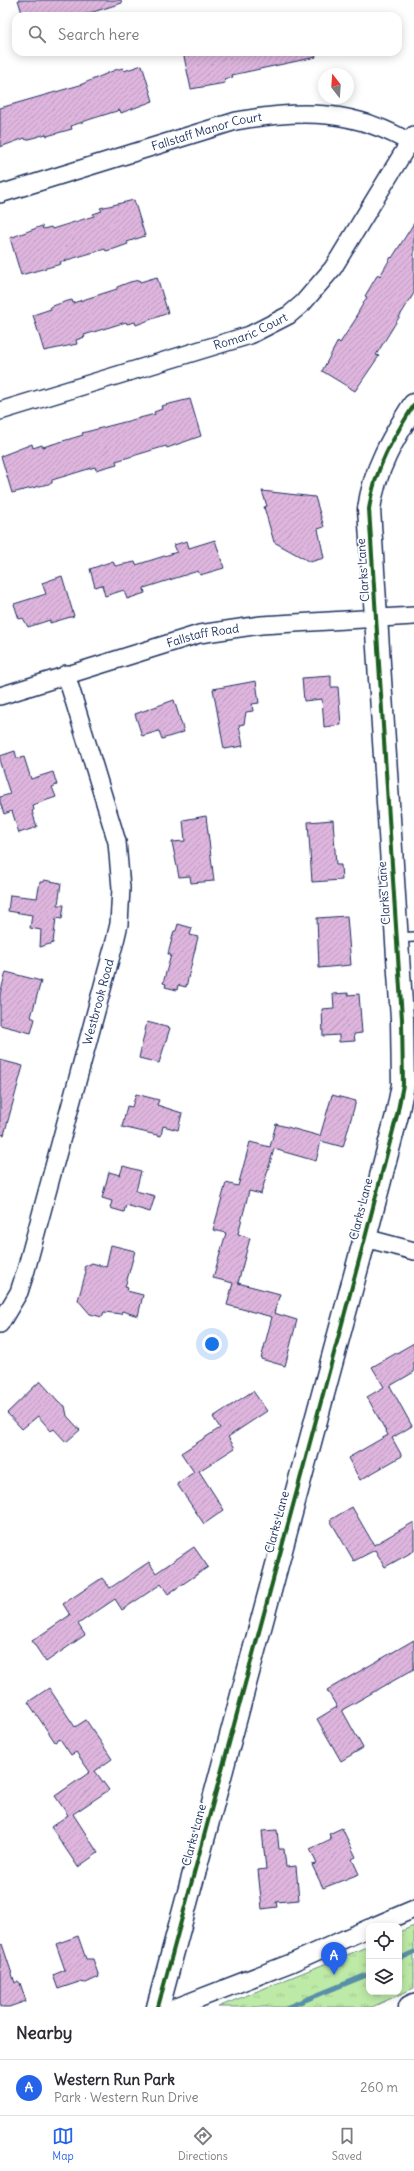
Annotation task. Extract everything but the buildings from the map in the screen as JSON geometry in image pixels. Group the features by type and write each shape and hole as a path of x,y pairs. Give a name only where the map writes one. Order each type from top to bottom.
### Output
{"street":[{"name":"Fallstaff Manor Court","path":"0,194 236,121 262,116 315,112 336,114 373,125 413,140"},
{"name":"Romaric Court","path":"0,410 250,335 289,315 307,298 333,268 413,140"},
{"name":"Clarks Lane","path":"158,2007 365,1238 397,1115 402,1084 406,938 376,619 369,509 372,490 379,466 414,404"},
{"name":"Fallstaff Road","path":"0,696 180,638 221,630 261,625 414,616"},
{"name":"Westbrook Road","path":"0,1324 19,1292 26,1270 115,941 120,911 121,872 117,842 66,674"},
{"path":"365,1238 414,1251"},
{"path":"381,1923 414,1909"},
{"path":"177,2007 291,1963 366,1929"},
{"path":"410,2007 414,2005"}],"green space":[{"path":"414,1926 414,1988 402,1993 402,1959 402,1931"},
{"path":"366,1947 366,1995 399,1995 372,2007 218,2007"}],"waterway":[{"path":"402,1958 414,1952"},
{"path":"288,2007 366,1975"}],"cycle path":[{"path":"158,2007 365,1238 397,1115 403,1085 402,1019 369,509 375,481 380,468 392,442 414,405"}],"place":[{"name":"Western Run Park","path":"334,1975"}]}
